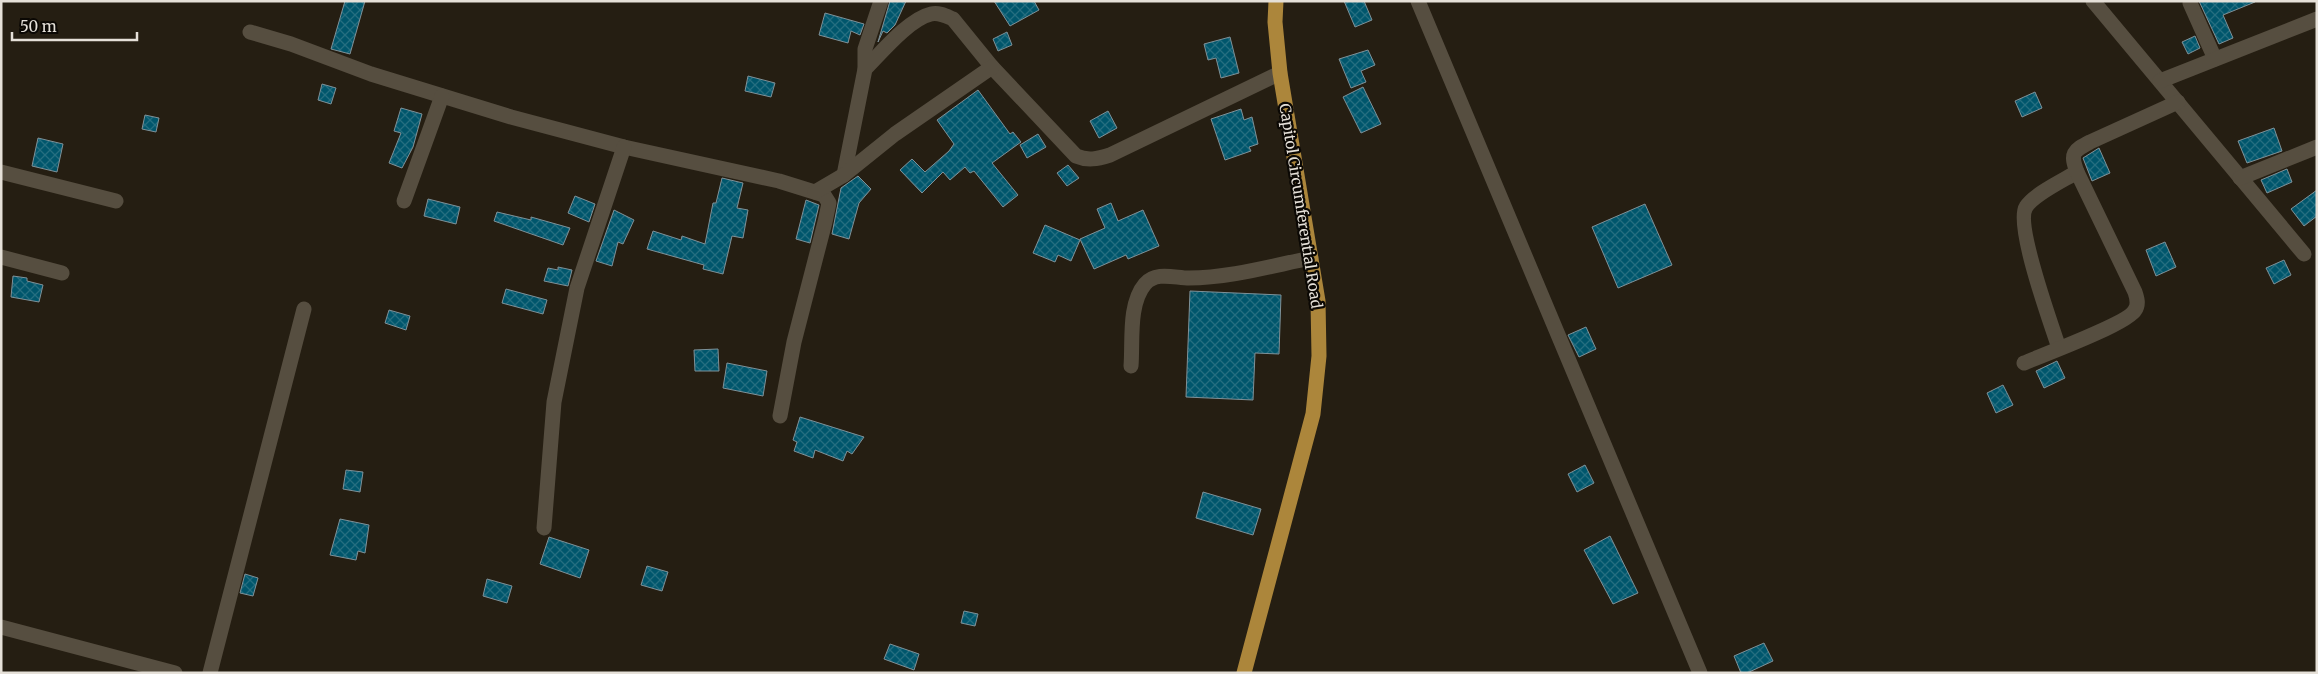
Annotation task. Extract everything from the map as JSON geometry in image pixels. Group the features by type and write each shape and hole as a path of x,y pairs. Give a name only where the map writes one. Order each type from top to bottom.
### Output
{"main road":[{"name":"Capitol Circumferential Road","path":"1244,673 1313,414 1319,356 1318,301 1280,73 1274,22 1276,1"}],"street":[{"path":"844,175 865,69 865,49 881,1"},
{"path":"1418,1 1700,673"},
{"path":"2093,1 2304,254"},
{"path":"2190,3 2215,59"},
{"path":"865,69 917,21 932,14 944,14 953,19 992,67 1076,156 1090,159 1110,155 1280,73"},
{"path":"2160,80 2317,19"},
{"path":"250,32 442,96 512,117 624,147 779,181 826,196 828,208 794,342 780,416"},
{"path":"815,192 844,175 895,134 992,67"},
{"path":"404,201 442,96"},
{"path":"2024,363 2120,322 2135,311 2138,302 2135,292 2072,161 2077,149 2178,102"},
{"path":"544,528 554,402 577,288 624,147"},
{"path":"2240,178 2317,147"},
{"path":"1,172 116,201"},
{"path":"2058,348 2027,243 2022,218 2025,208 2031,201 2077,172"},
{"path":"1,257 62,273"},
{"path":"1131,366 1135,307 1141,290 1147,282 1168,276 1188,278 1216,276 1311,258"},
{"path":"210,673 304,309"},
{"path":"1,627 175,673"}],"building":[{"path":"345,1 365,1 350,54 331,49"},
{"path":"890,1 906,1 895,25 887,33 883,31 878,42"},
{"path":"994,1 1034,1 1039,10 1010,26"},
{"path":"1344,1 1364,1 1372,20 1355,27"},
{"path":"2199,1 2255,2 2223,15 2233,38 2219,44"},
{"path":"825,13 864,24 860,35 851,31 848,43 819,35"},
{"path":"1007,32 1012,45 998,51 993,39"},
{"path":"2195,36 2200,48 2188,54 2182,42"},
{"path":"1230,37 1239,73 1221,78 1216,58 1208,60 1204,44"},
{"path":"1368,50 1375,65 1361,71 1366,82 1351,88 1339,59"},
{"path":"748,76 775,83 771,97 745,91"},
{"path":"322,84 336,88 331,104 318,100"},
{"path":"1363,87 1381,124 1361,133 1343,97"},
{"path":"978,90 1010,134 1013,132 1021,142 992,163 1018,195 1003,207 974,171 970,173 965,167 950,180 943,172 922,193 900,170 912,159 925,172 949,151 954,144 937,120"},
{"path":"2035,92 2042,108 2022,117 2015,101"},
{"path":"401,108 422,114 413,147 402,168 389,163 401,133 394,131"},
{"path":"1241,109 1244,120 1252,117 1258,144 1249,147 1251,151 1225,160 1211,119"},
{"path":"1108,111 1117,128 1099,138 1090,121"},
{"path":"145,115 159,118 156,132 142,129"},
{"path":"2274,128 2282,151 2247,163 2238,141"},
{"path":"1038,134 1046,147 1027,158 1020,145"},
{"path":"38,138 63,144 57,172 32,166"},
{"path":"2099,148 2110,173 2092,181 2083,158"},
{"path":"1068,165 1079,178 1067,186 1057,173"},
{"path":"2287,169 2292,182 2267,193 2261,180"},
{"path":"858,176 871,189 859,203 849,239 832,234 841,188"},
{"path":"722,178 743,183 737,208 748,210 743,238 732,236 723,274 703,269 704,265 647,249 653,231 681,240 682,236 705,244 713,203 716,203"},
{"path":"2317,190 2317,216 2304,226 2291,209"},
{"path":"575,196 595,204 589,222 568,213"},
{"path":"428,199 460,207 456,224 424,216"},
{"path":"806,200 819,205 810,243 796,239"},
{"path":"1111,203 1118,221 1143,210 1159,246 1128,259 1126,255 1094,269 1080,239 1105,228 1097,209"},
{"path":"1645,204 1672,265 1618,288 1592,227"},
{"path":"614,210 634,220 623,244 618,242 612,266 596,261"},
{"path":"497,212 531,220 531,217 570,228 563,245 494,221"},
{"path":"1045,225 1080,240 1071,261 1058,255 1055,262 1033,253"},
{"path":"2165,242 2176,267 2156,276 2146,250"},
{"path":"2284,260 2291,275 2274,284 2266,268"},
{"path":"558,267 572,270 568,286 544,281 548,268 558,270"},
{"path":"13,276 27,278 27,281 43,285 39,302 11,297"},
{"path":"506,289 547,300 543,314 502,303"},
{"path":"1190,291 1281,295 1279,354 1255,353 1253,400 1186,397"},
{"path":"389,310 410,316 406,330 385,323"},
{"path":"1586,327 1596,349 1579,357 1568,335"},
{"path":"718,349 719,371 695,371 694,350"},
{"path":"2057,361 2065,378 2044,388 2036,371"},
{"path":"727,363 767,371 763,396 723,388"},
{"path":"2003,385 2013,405 1996,413 1987,393"},
{"path":"800,417 864,437 852,454 847,451 843,461 815,450 813,458 794,451 797,442 793,440"},
{"path":"1585,465 1594,483 1577,492 1568,474"},
{"path":"346,470 363,472 360,492 343,489"},
{"path":"1203,492 1261,509 1253,535 1196,518"},
{"path":"340,519 369,525 365,553 358,551 356,560 330,555"},
{"path":"1610,536 1638,593 1613,604 1584,550"},
{"path":"549,537 589,550 580,578 540,564"},
{"path":"647,566 668,572 662,591 641,585"},
{"path":"245,574 258,578 253,596 240,593"},
{"path":"487,579 512,586 507,603 483,596"},
{"path":"964,611 978,614 975,626 961,623"},
{"path":"1764,643 1773,661 1747,673 1741,673 1734,656"},
{"path":"890,644 919,654 914,670 884,659"}]}
